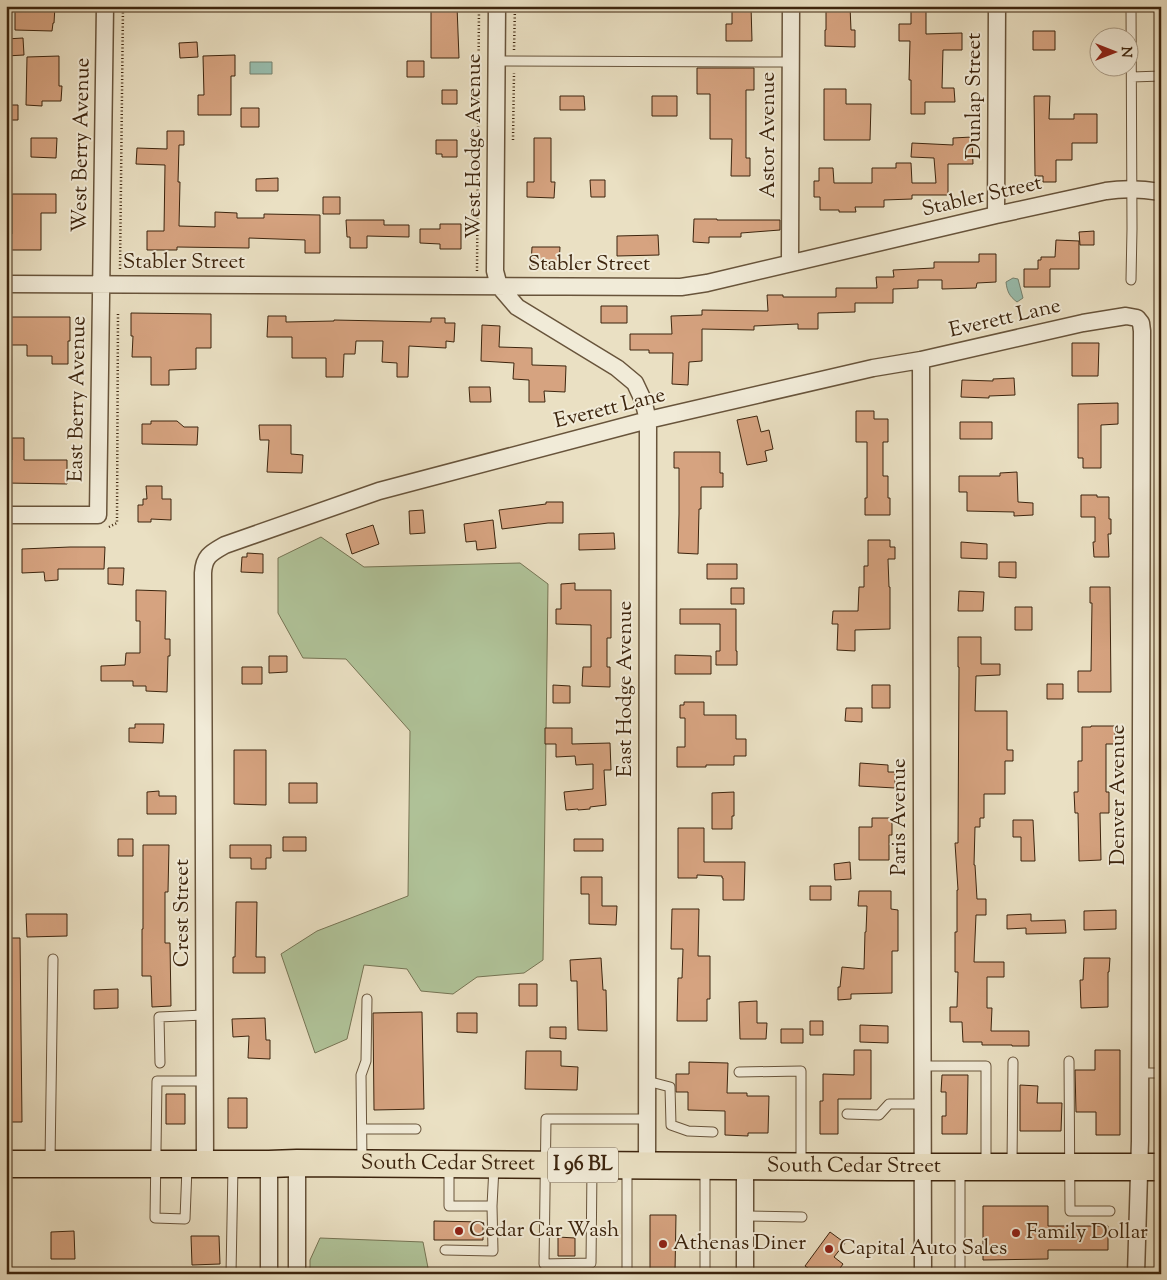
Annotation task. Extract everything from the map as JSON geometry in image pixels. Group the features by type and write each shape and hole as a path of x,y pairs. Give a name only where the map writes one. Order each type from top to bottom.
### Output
{"main road":[{"name":"South Cedar Street","path":"6,1164 362,1163 1150,1167"}],"street":[{"name":"West Berry Avenue","path":"101,284 105,6"},
{"name":"West Hodge Avenue","path":"497,6 495,271 499,286"},
{"name":"Astor Avenue","path":"790,263 791,6"},
{"name":"Dunlap Street","path":"996,215 997,6"},
{"name":"Stabler Street","path":"6,284 681,287 707,283 1106,191 1145,189 1161,192"},
{"name":"East Berry Avenue","path":"6,515 98,515 101,284"},
{"name":"East Hodge Avenue","path":"499,286 517,307 617,368 635,383 643,400 648,420 647,1119 637,1165"},
{"name":"Everett Lane","path":"203,662 204,566 210,554 225,545 379,491 648,420 1083,322 1126,316 1137,318"},
{"name":"Denver Avenue","path":"1136,1274 1150,1167 1140,1073 1142,331 1141,324 1137,318"},
{"name":"Paris Avenue","path":"921,360 923,1274"},
{"name":"Crest Street","path":"196,1164 204,1080 203,662"},
{"path":"297,1163 297,1274"},
{"path":"269,1164 269,1274"},
{"path":"745,1165 746,1274"}],"lane":[{"path":"1131,6 1131,28"},
{"path":"496,61 791,62"},
{"path":"1140,77 1161,76"},
{"path":"1131,280 1132,78"},
{"path":"50,1164 53,959"},
{"path":"362,1163 361,1076 366,1061 367,999"},
{"path":"160,1063 159,1017 204,1016"},
{"path":"1069,1061 1070,1211 1110,1211"},
{"path":"1012,1167 1013,1062"},
{"path":"922,1066 986,1066 986,1167"},
{"path":"739,1072 801,1071 802,1166"},
{"path":"1140,1073 1161,1073"},
{"path":"196,1164 185,1219 155,1218 157,1081 204,1080"},
{"path":"647,1081 670,1087 671,1126 688,1132 713,1132"},
{"path":"847,1114 879,1114 889,1104 922,1104"},
{"path":"592,1165 591,1263 544,1264 546,1119 647,1119"},
{"path":"362,1129 416,1129"},
{"path":"231,1274 233,1164"},
{"path":"450,1164 449,1206 492,1206"},
{"path":"445,1250 493,1251 492,1206 494,1165"},
{"path":"627,1274 637,1165"},
{"path":"705,1165 705,1274"},
{"path":"960,1167 960,1274"},
{"path":"745,1216 802,1217"}],"path":[{"path":"120,269 122,6"},
{"path":"476,271 479,6"}],"shaded area":[{"path":"250,62 272,62 272,74 250,74"},
{"path":"1013,278 1018,279 1023,298 1017,302 1010,295 1006,285 1006,282"},
{"path":"321,537 364,567 520,563 548,584 543,960 524,973 477,977 453,994 421,991 407,969 364,965 347,1039 315,1053 281,954 317,931 408,896 410,731 346,659 303,658 278,613 278,558"},
{"path":"320,1238 423,1242 429,1273 465,1274 310,1274 310,1260"}],"building":[{"path":"15,6 55,6 52,31 15,30"},
{"path":"431,6 457,6 459,58 431,58"},
{"path":"732,6 751,6 752,41 726,41 726,24 732,24"},
{"path":"826,6 850,6 851,30 855,30 855,47 825,46"},
{"path":"911,6 926,6 926,34 962,33 962,50 943,50 942,88 954,88 955,102 925,102 925,114 911,114 911,80 909,80 910,41 899,41 899,24 911,24"},
{"path":"1033,31 1055,31 1055,50 1033,50"},
{"path":"23,38 24,55 6,56 6,39"},
{"path":"197,42 198,57 180,58 179,43"},
{"path":"235,55 235,76 231,76 231,115 198,115 198,95 204,95 203,56"},
{"path":"59,56 59,86 62,86 61,101 42,101 42,106 26,105 27,57"},
{"path":"407,61 424,61 424,77 407,77"},
{"path":"697,68 754,68 754,90 746,90 746,158 750,158 750,176 731,176 732,139 710,139 710,94 697,94"},
{"path":"824,89 846,89 846,104 871,104 870,140 824,140"},
{"path":"442,90 457,90 457,104 442,104"},
{"path":"560,96 584,96 585,110 560,110"},
{"path":"652,96 677,96 677,116 652,116"},
{"path":"1034,96 1050,96 1049,119 1074,119 1074,114 1097,114 1097,143 1072,143 1072,160 1056,160 1056,182 1043,182 1043,176 1035,176"},
{"path":"6,105 18,105 18,120 6,120"},
{"path":"241,108 259,108 259,127 241,127"},
{"path":"167,131 184,131 184,145 179,145 179,226 215,227 215,212 237,213 237,218 264,218 264,214 320,215 320,253 305,253 305,240 249,238 249,248 177,247 177,250 147,250 147,231 164,231 165,165 136,164 137,148 167,149"},
{"path":"972,137 973,164 948,164 948,195 912,195 912,199 884,200 884,207 855,207 856,212 820,210 820,197 814,197 814,181 819,181 819,168 833,168 834,183 872,183 872,168 896,168 896,163 911,163 912,183 936,183 934,158 911,157 912,143 953,145 953,138"},
{"path":"31,138 57,138 56,158 31,157"},
{"path":"534,138 551,138 551,182 555,182 554,198 527,197 527,182 534,182"},
{"path":"436,140 457,140 457,157 442,157 442,154 436,154"},
{"path":"278,178 278,191 256,191 256,179"},
{"path":"590,180 605,180 605,197 591,197"},
{"path":"12,194 56,194 56,213 41,213 41,250 6,250 6,234 12,234"},
{"path":"323,197 340,197 340,214 323,214"},
{"path":"694,219 780,220 780,230 741,233 741,237 709,237 709,243 693,242"},
{"path":"346,220 384,220 384,225 409,225 409,237 367,236 367,248 350,248 350,237 347,237"},
{"path":"440,224 461,224 461,249 440,249 440,244 420,243 420,229 440,229"},
{"path":"1094,231 1094,245 1080,245 1079,232"},
{"path":"658,235 659,255 617,256 617,236"},
{"path":"1056,240 1079,241 1079,269 1050,269 1050,287 1024,287 1024,269 1038,269 1038,260 1041,260 1041,257 1055,257"},
{"path":"532,247 560,247 559,265 531,265"},
{"path":"979,254 996,254 996,282 977,283 976,288 942,289 942,280 918,280 918,288 893,289 893,303 855,303 855,312 818,313 818,329 798,329 798,324 754,326 754,330 702,329 702,361 689,362 688,385 672,384 673,353 649,353 649,350 630,350 630,334 672,334 671,316 702,315 702,310 768,311 767,295 783,295 783,297 836,297 836,288 877,288 876,277 894,277 893,270 934,268 934,262 979,262"},
{"path":"601,306 627,306 627,323 601,323"},
{"path":"131,313 211,314 211,348 196,348 196,369 169,370 169,385 151,385 151,357 132,357"},
{"path":"268,316 286,316 286,322 334,320 431,322 431,318 445,318 445,323 455,323 454,342 446,341 446,348 409,346 408,377 397,377 397,363 382,362 383,341 356,341 355,354 344,354 343,377 326,377 326,358 292,358 292,337 267,337"},
{"path":"6,317 70,317 68,364 52,364 52,356 27,356 27,345 6,345"},
{"path":"482,325 500,326 499,347 532,348 532,365 566,366 565,392 544,391 545,402 529,402 529,380 513,379 514,363 481,361"},
{"path":"1072,343 1099,343 1098,376 1072,376"},
{"path":"1014,378 1015,395 989,396 989,398 961,397 962,380 993,381 993,379"},
{"path":"469,387 490,387 491,402 470,402"},
{"path":"1118,403 1118,424 1101,425 1101,468 1083,468 1083,458 1078,458 1078,404"},
{"path":"856,411 874,411 874,419 888,419 888,442 883,442 883,476 888,476 890,515 865,515 865,498 867,498 867,442 856,442"},
{"path":"757,416 761,432 769,430 773,449 765,451 767,461 747,465 737,420"},
{"path":"151,421 177,421 184,427 198,427 197,445 142,444 142,424 151,424"},
{"path":"960,422 992,422 992,439 960,439"},
{"path":"259,425 291,425 291,454 303,455 302,473 267,472 269,440 260,440"},
{"path":"12,438 24,438 24,460 67,460 67,484 6,483 6,460 12,460"},
{"path":"674,452 720,452 720,473 723,473 723,487 701,487 698,554 678,553 679,468 674,468"},
{"path":"1017,472 1018,502 1033,503 1033,515 1014,516 1014,512 967,511 967,492 959,492 959,476 1000,476 1000,473"},
{"path":"146,486 162,486 162,499 171,499 171,520 151,519 151,522 138,522 138,505 143,505 143,499 147,499"},
{"path":"1081,495 1109,497 1111,534 1108,534 1109,557 1094,557 1095,517 1081,517"},
{"path":"546,502 563,502 563,523 502,529 499,510 546,504"},
{"path":"423,510 425,533 410,534 409,511"},
{"path":"493,520 496,548 477,550 476,541 466,542 464,524"},
{"path":"373,525 379,544 352,554 346,534"},
{"path":"614,533 615,549 579,550 579,534"},
{"path":"868,540 890,540 890,547 895,547 895,559 888,559 890,629 855,630 855,651 837,650 838,624 832,624 833,611 858,611 859,587 864,587 864,566 868,566"},
{"path":"961,542 987,544 987,559 961,558"},
{"path":"105,547 104,569 58,569 58,580 45,581 44,572 22,573 22,549"},
{"path":"247,553 263,554 263,573 241,572 242,557 247,557"},
{"path":"999,562 1016,562 1016,578 999,577"},
{"path":"707,564 737,564 737,579 707,579"},
{"path":"108,568 124,568 123,585 108,584"},
{"path":"575,583 575,590 611,590 611,638 607,638 607,667 610,667 610,687 582,686 583,667 591,667 591,625 556,624 556,609 561,609 561,584"},
{"path":"1090,587 1110,587 1111,692 1078,692 1078,671 1091,671 1092,603 1090,603"},
{"path":"731,588 744,588 744,604 731,604"},
{"path":"136,590 166,591 165,639 170,639 167,692 146,691 146,686 133,686 133,681 101,681 101,666 125,665 126,653 140,653 140,621 136,621"},
{"path":"959,591 984,592 983,611 958,611"},
{"path":"1015,607 1032,607 1032,630 1015,630"},
{"path":"680,609 736,609 737,665 716,665 716,651 720,651 720,624 680,624"},
{"path":"958,637 981,637 981,664 1000,664 1000,675 976,676 975,711 1007,711 1007,750 1013,750 1013,761 1005,761 1005,794 984,794 984,818 980,818 980,827 975,827 974,865 977,899 986,899 986,915 976,915 974,962 1004,962 1004,977 987,977 987,1008 992,1008 991,1031 1029,1031 1029,1046 982,1045 982,1042 963,1042 962,1022 950,1022 950,1007 957,1007 958,972 955,972 958,890 955,843 958,843"},
{"path":"675,655 711,656 711,674 675,674"},
{"path":"269,656 287,656 287,672 269,673"},
{"path":"242,667 262,667 262,684 242,684"},
{"path":"1047,684 1063,684 1063,699 1047,699"},
{"path":"553,685 570,686 570,703 553,703"},
{"path":"872,685 890,685 890,708 872,708"},
{"path":"684,702 704,702 704,715 736,715 736,739 746,739 746,756 734,756 734,765 677,767 677,747 685,747 685,718 680,718 680,705 684,705"},
{"path":"846,708 862,708 862,722 845,721"},
{"path":"135,724 164,724 163,743 129,742 129,728 135,728"},
{"path":"1115,726 1115,744 1106,744 1106,792 1109,792 1109,813 1100,813 1101,860 1079,861 1078,813 1075,813 1074,792 1078,792 1078,761 1082,761 1082,727"},
{"path":"545,728 572,728 572,744 610,743 611,770 604,770 606,805 590,807 590,809 566,810 564,792 593,789 593,764 576,765 575,756 556,757 556,744 545,744"},
{"path":"234,750 266,750 266,805 234,804"},
{"path":"860,763 888,765 888,772 895,772 895,788 859,786"},
{"path":"289,783 317,783 317,803 289,803"},
{"path":"159,791 159,796 176,796 176,814 147,814 147,792"},
{"path":"734,792 732,829 712,829 712,793"},
{"path":"872,818 892,818 892,835 889,835 889,860 859,860 859,827 872,827"},
{"path":"1013,820 1033,820 1035,861 1021,861 1021,837 1013,837"},
{"path":"678,828 704,828 704,862 745,862 744,900 723,900 722,876 697,875 697,878 678,878"},
{"path":"283,837 306,837 306,851 283,851"},
{"path":"118,839 133,839 133,856 118,856"},
{"path":"574,839 603,839 603,851 574,851"},
{"path":"143,845 169,845 168,892 165,892 165,943 170,943 171,1006 152,1007 151,976 142,976"},
{"path":"230,845 271,845 271,858 266,858 266,869 251,869 251,858 230,858"},
{"path":"850,862 851,879 835,880 834,864"},
{"path":"581,877 602,877 602,906 617,906 616,925 589,924 589,894 581,894"},
{"path":"810,886 831,886 831,900 810,900"},
{"path":"859,891 891,891 891,909 898,910 898,951 892,951 892,993 851,994 851,999 838,1000 838,987 840,987 842,967 864,969 867,906 858,906"},
{"path":"236,902 257,902 256,957 265,957 265,973 233,973"},
{"path":"672,909 699,909 698,956 710,956 710,999 707,999 707,1021 677,1021 678,978 682,978 683,949 671,949"},
{"path":"1116,910 1116,929 1084,930 1084,911"},
{"path":"26,914 67,914 67,936 27,937"},
{"path":"1031,914 1031,921 1065,920 1066,933 1026,934 1026,928 1007,929 1007,915"},
{"path":"6,938 20,938 22,1122 6,1122"},
{"path":"601,958 603,990 606,990 607,1031 578,1030 577,981 571,981 570,960"},
{"path":"1084,958 1110,958 1108,1007 1081,1008 1080,980 1083,980"},
{"path":"519,984 537,984 537,1006 519,1006"},
{"path":"118,989 118,1008 94,1009 94,990"},
{"path":"757,1001 757,1023 767,1023 766,1039 740,1039 739,1002"},
{"path":"422,1012 424,1109 374,1110 373,1013"},
{"path":"457,1013 477,1013 477,1033 457,1032"},
{"path":"265,1018 266,1040 270,1040 270,1059 248,1058 249,1036 233,1037 232,1019"},
{"path":"810,1021 823,1021 823,1035 810,1035"},
{"path":"860,1025 888,1026 888,1043 860,1042"},
{"path":"550,1027 566,1027 566,1039 550,1038"},
{"path":"781,1029 803,1029 803,1043 781,1043"},
{"path":"854,1050 871,1050 871,1099 838,1099 838,1134 820,1134 820,1101 823,1101 823,1074 854,1075"},
{"path":"1095,1050 1120,1050 1120,1135 1096,1135 1096,1112 1076,1112 1075,1070 1095,1070"},
{"path":"526,1051 561,1051 561,1066 578,1067 577,1090 525,1089"},
{"path":"689,1062 728,1063 727,1093 747,1093 747,1096 769,1096 768,1133 748,1133 748,1136 725,1135 725,1111 688,1110 688,1092 676,1092 676,1074 689,1074"},
{"path":"942,1075 968,1075 967,1134 942,1134 942,1116 946,1116 946,1092 941,1092"},
{"path":"1020,1085 1038,1086 1037,1103 1062,1103 1061,1131 1020,1131"},
{"path":"166,1094 185,1094 185,1124 166,1124"},
{"path":"228,1098 247,1098 247,1128 228,1128"},
{"name":"Family Dollar","path":"983,1206 1048,1206 1048,1226 1108,1226 1108,1250 1048,1250 1048,1259 983,1260"},
{"name":"Athenas Diner","path":"650,1215 676,1215 675,1272 650,1272"},
{"name":"Cedar Car Wash","path":"434,1221 483,1222 483,1240 434,1240"},
{"path":"74,1231 75,1259 51,1259 51,1232"},
{"path":"830,1232 845,1243 834,1257 843,1264 836,1274 816,1274 805,1266"},
{"path":"191,1236 219,1236 220,1264 192,1265"},
{"path":"558,1237 575,1238 575,1256 558,1256"}],"place":[{"name":"Cedar Car Wash","path":"459,1231"},
{"name":"Family Dollar","path":"1016,1233"},
{"name":"Athenas Diner","path":"663,1244"},
{"name":"Capital Auto Sales","path":"829,1249"}]}
